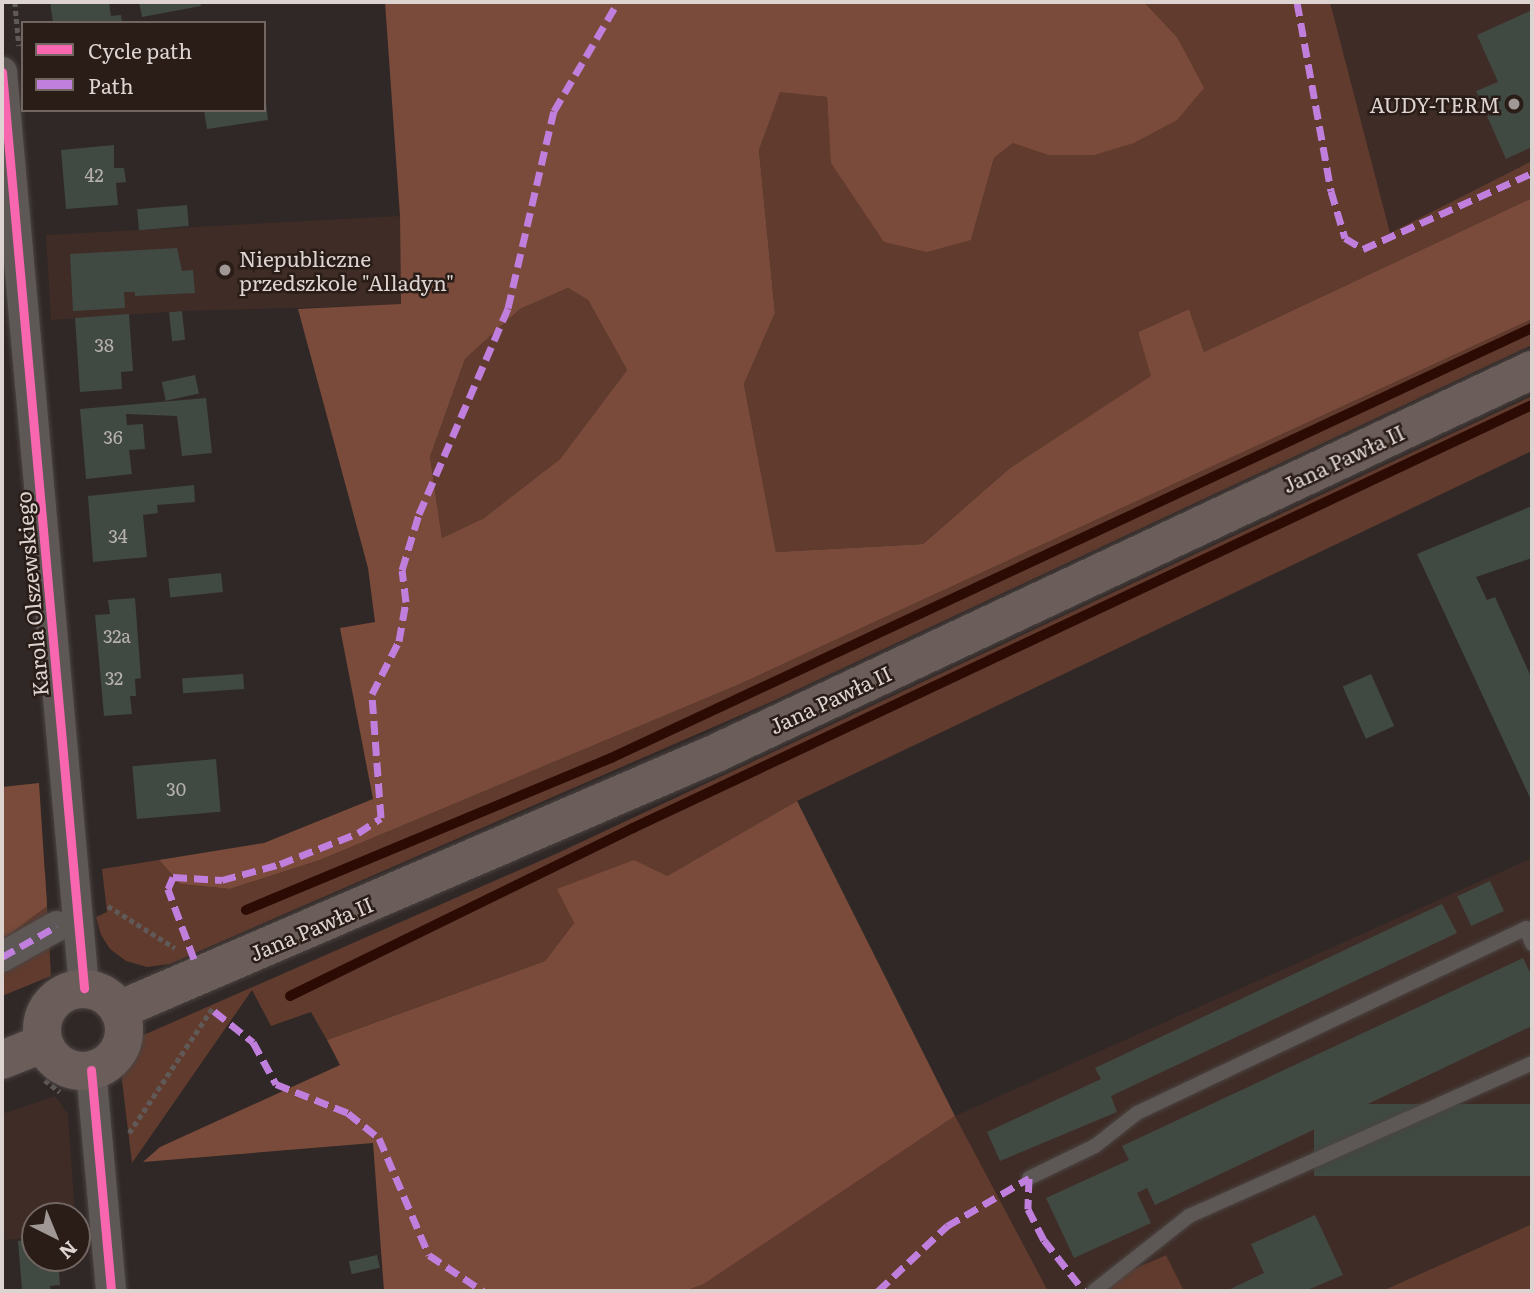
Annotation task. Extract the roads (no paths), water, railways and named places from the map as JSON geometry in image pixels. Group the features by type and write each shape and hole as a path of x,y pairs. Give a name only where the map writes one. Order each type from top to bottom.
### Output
{"main road":[{"name":"Jana Pawła II","path":"119,1010 714,754 1532,370"},
{"path":"2,1060 41,1059 68,1068 91,1070 117,1054 123,1040 119,1010 105,995 84,988 53,1001 43,1021 41,1059"}],"street":[{"name":"Karola Olszewskiego","path":"2,72 84,988"},
{"path":"2,957 57,926"},
{"path":"91,1070 111,1291"}],"lane":[{"path":"1030,1178 1095,1146 1137,1113 1526,928 1532,944"},
{"path":"1094,1291 1189,1216 1532,1063"}],"waterway":[{"path":"246,910 611,758 1532,328"},
{"path":"290,996 633,828 1532,405"}],"place":[{"name":"AUDY-TERM","path":"1514,104"},
{"name":"Niepubliczne przedszkole \"Alladyn\"","path":"225,270"}]}
